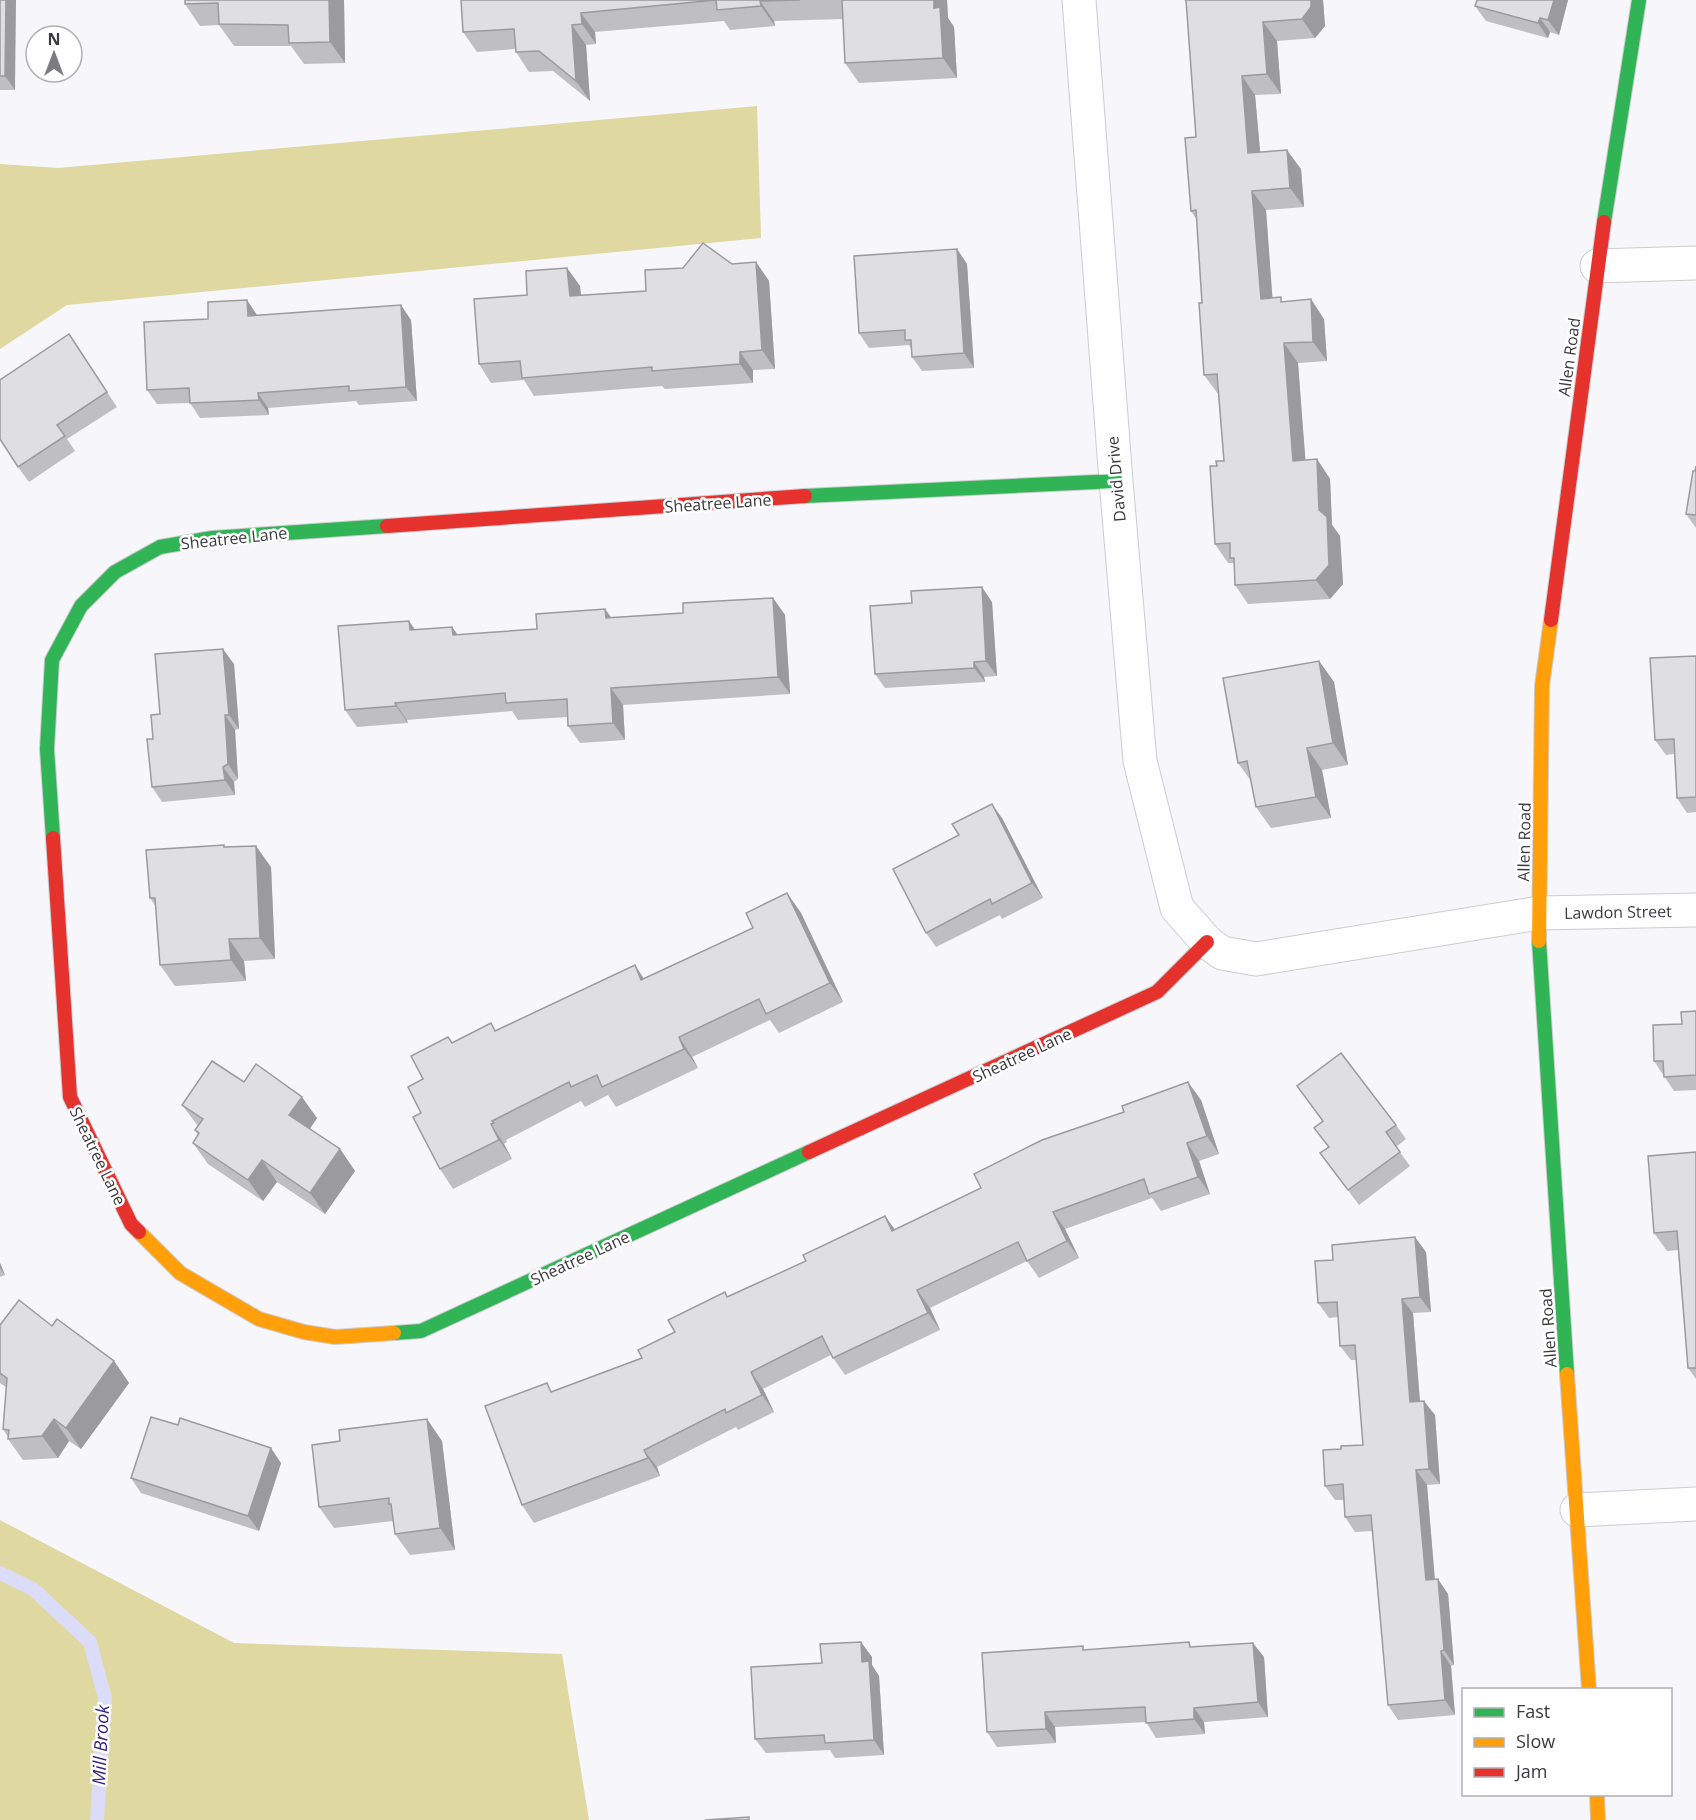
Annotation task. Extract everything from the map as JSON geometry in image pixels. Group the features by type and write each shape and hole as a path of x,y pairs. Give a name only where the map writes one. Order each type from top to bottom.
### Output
{"street":[{"name":"David Drive","path":"1079,0 1140,761 1177,908 1208,942"},
{"name":"Allen Road","path":"1589,1688 1539,957 1542,686 1597,266 1639,0"},
{"path":"1597,266 1696,263"},
{"name":"Sheatree Lane","path":"1116,481 795,497 212,537 160,547 115,572 81,606 52,660 47,749 70,1097 131,1224 180,1273 259,1319 304,1332 335,1337 421,1331 1157,992 1208,942"},
{"name":"Lawdon Street","path":"1539,913 1696,910"},
{"path":"1208,942 1222,953 1256,959 1539,913"},
{"path":"1577,1510 1696,1504"},
{"path":"1597,1796 1598,1820"}],"shaded area":[{"path":"757,106 761,238 67,305 0,349 0,164 58,168"},
{"path":"0,1520 234,1643 562,1654 589,1820 0,1820"}],"building":[{"path":"0,0 6,0 5,76 0,76"},
{"path":"185,0 329,0 330,42 289,43 288,25 219,24 218,3 185,4"},
{"path":"461,0 716,0 581,13 582,24 572,25 576,81 539,51 516,52 514,29 463,32"},
{"path":"716,0 800,0 760,1 761,6 717,10"},
{"path":"842,0 934,0 934,8 940,7 943,58 845,63"},
{"path":"1186,0 1311,0 1311,7 1302,19 1263,22 1267,74 1242,76 1248,153 1287,150 1290,188 1252,191 1261,299 1281,297 1281,302 1311,299 1313,342 1284,343 1293,461 1317,459 1319,510 1327,517 1329,565 1316,580 1235,585 1234,558 1230,558 1230,543 1215,544 1210,466 1217,466 1216,461 1224,461 1217,374 1204,375 1196,210 1191,211 1185,138 1196,137"},
{"path":"1477,0 1554,0 1548,20 1540,18 1538,23 1475,6"},
{"path":"703,243 732,264 756,262 762,350 740,352 740,364 652,371 652,367 522,378 520,361 479,364 474,299 527,295 526,271 567,268 570,296 646,291 645,270 683,268"},
{"path":"957,249 964,353 912,357 911,340 905,340 905,330 859,333 854,256"},
{"path":"247,300 248,316 401,305 406,387 349,391 349,386 258,393 259,400 190,403 189,388 147,390 144,322 208,319 208,302"},
{"path":"69,334 107,392 57,425 65,436 18,467 0,439 0,380"},
{"path":"1696,466 1696,515 1686,514 1693,471"},
{"path":"982,587 986,661 974,662 974,668 875,674 870,606 912,603 911,591"},
{"path":"773,598 778,677 611,688 613,723 568,726 567,699 506,703 505,693 345,710 338,626 409,621 410,630 452,627 453,635 537,629 536,614 605,609 606,618 683,613 683,603"},
{"path":"223,649 229,715 225,715 228,764 223,767 225,780 152,787 147,739 153,739 151,715 160,714 155,654"},
{"path":"1696,656 1696,797 1677,798 1674,739 1655,740 1650,658"},
{"path":"1319,661 1333,743 1307,748 1316,797 1256,807 1247,761 1238,763 1223,678"},
{"path":"992,804 1032,883 992,904 990,899 926,933 893,869 959,835 952,824"},
{"path":"224,845 224,847 256,846 260,938 229,939 231,960 160,965 155,898 150,898 146,850"},
{"path":"787,893 830,983 766,1014 759,999 679,1037 684,1049 602,1087 597,1075 571,1087 569,1082 492,1121 494,1123 491,1124 499,1140 440,1169 413,1117 421,1113 408,1087 423,1079 411,1056 448,1037 452,1043 491,1023 495,1031 635,965 641,980 753,928 746,913"},
{"path":"1696,1011 1696,1075 1664,1077 1663,1061 1654,1061 1653,1025 1682,1024 1681,1012"},
{"path":"1341,1053 1396,1125 1386,1132 1400,1152 1348,1190 1320,1153 1329,1147 1314,1128 1323,1121 1297,1086"},
{"path":"212,1061 244,1082 256,1064 302,1097 289,1115 340,1149 310,1193 262,1160 248,1180 193,1143 199,1133 195,1130 203,1119 182,1105"},
{"path":"1188,1082 1207,1136 1187,1143 1198,1177 1149,1194 1144,1179 1053,1212 1067,1241 1027,1261 1018,1242 917,1290 928,1313 833,1358 822,1336 751,1372 762,1395 726,1413 725,1409 644,1450 648,1458 522,1505 485,1406 547,1383 551,1392 642,1358 638,1350 675,1332 668,1320 725,1292 727,1297 806,1261 803,1255 885,1216 892,1231 981,1188 974,1174 1042,1140 1124,1112 1122,1106"},
{"path":"1696,1152 1696,1368 1688,1368 1677,1231 1654,1233 1648,1156"},
{"path":"1415,1237 1420,1297 1402,1299 1410,1402 1424,1401 1429,1469 1416,1470 1426,1580 1438,1579 1444,1650 1441,1651 1445,1700 1388,1705 1371,1515 1345,1517 1343,1484 1325,1486 1323,1450 1363,1445 1355,1345 1340,1346 1337,1302 1318,1303 1315,1261 1333,1260 1332,1245"},
{"path":"19,1300 52,1326 57,1319 114,1361 66,1428 54,1419 42,1436 8,1439 9,1430 3,1429 7,1378 0,1373 0,1325"},
{"path":"151,1417 178,1425 180,1418 271,1448 248,1516 131,1478"},
{"path":"427,1419 440,1528 395,1534 389,1498 319,1507 312,1445 340,1441 339,1430"},
{"path":"861,1642 862,1662 869,1661 874,1740 825,1743 824,1735 755,1739 751,1667 822,1663 820,1644"},
{"path":"1189,1642 1190,1647 1253,1643 1258,1702 1194,1708 1194,1719 1146,1723 1145,1707 1045,1712 1046,1729 987,1732 982,1653 1083,1646 1083,1650"},
{"path":"749,1817 749,1820 705,1820"}],"waterway":[{"name":"Mill Brook","path":"0,1573 33,1589 90,1642 105,1698 97,1820"}],"traffic: fast":[{"path":"1604,222 1639,0"},
{"path":"805,496 1116,481"},
{"path":"53,838 47,749 52,660 81,606 115,572 160,547 212,538 387,526"},
{"path":"1539,941 1567,1374"},
{"path":"394,1333 421,1331 809,1152"}],"traffic: slow":[{"path":"1539,941 1542,686 1551,620"},
{"path":"139,1232 180,1273 259,1319 304,1332 335,1337 394,1333"},
{"path":"1567,1374 1589,1688"},
{"path":"1597,1796 1598,1820"}],"traffic: jam":[{"path":"1551,620 1604,222"},
{"path":"387,526 805,496"},
{"path":"53,838 70,1097 131,1224 139,1232"},
{"path":"809,1152 1157,992 1207,942"}]}
